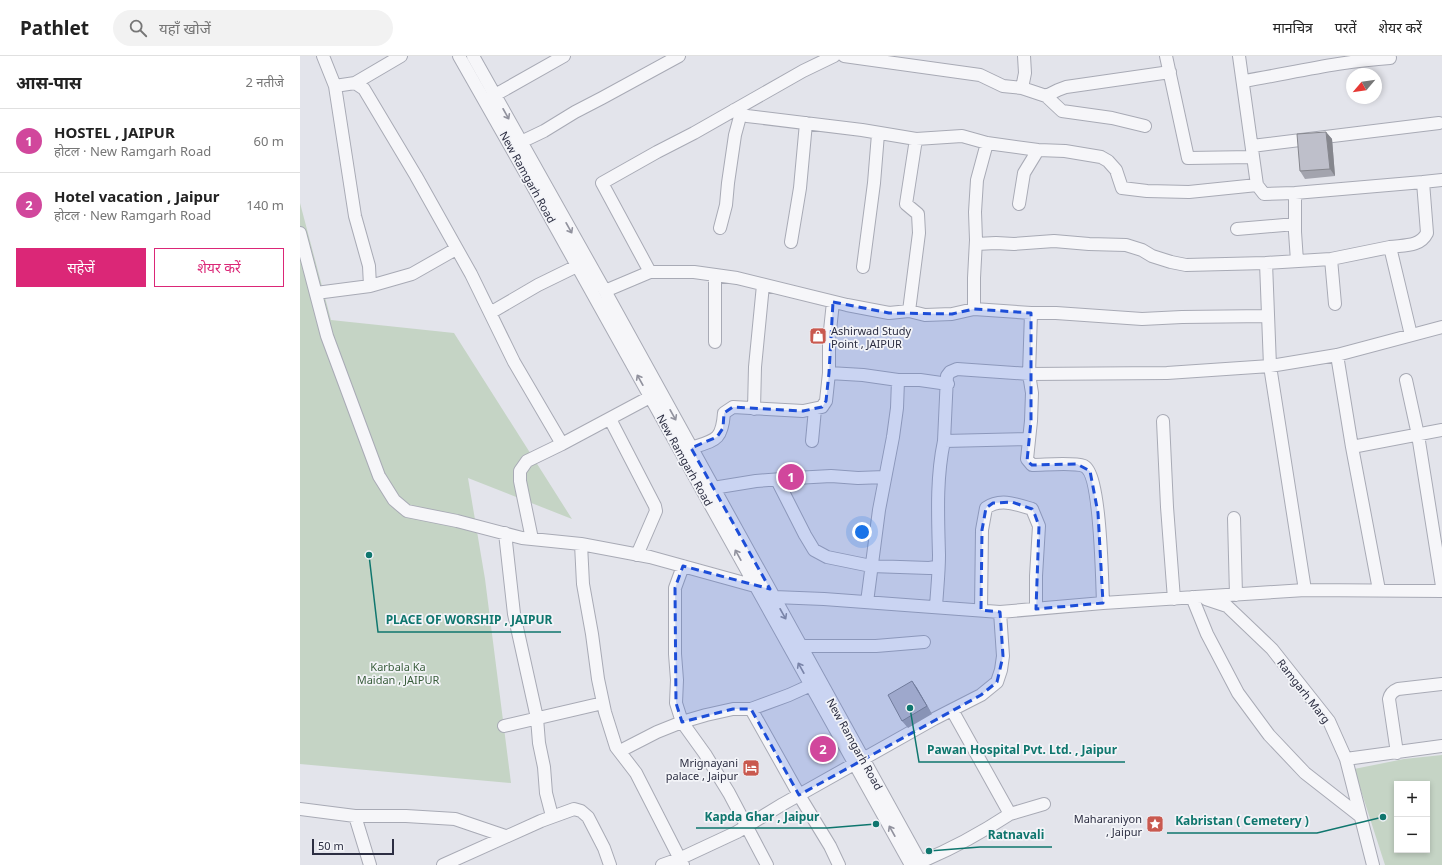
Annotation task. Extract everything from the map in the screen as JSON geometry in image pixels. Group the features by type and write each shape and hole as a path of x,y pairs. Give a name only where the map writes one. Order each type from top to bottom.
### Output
{"street":[{"path":"323,56 335,86 355,216 369,266 370,286"},
{"path":"335,86 355,84 401,56"},
{"name":"New Ramgarh Road","path":"459,56 582,263 604,291 801,646 859,762"},
{"name":"New Ramgarh Road","path":"473,56 521,142 650,397 811,685 859,762 918,864"},
{"path":"494,95 564,56"},
{"path":"521,142 544,131 575,112 678,56"},
{"path":"650,272 602,183 656,152 737,112 811,61 834,56"},
{"path":"844,56 980,75 1003,86 1022,88 1046,96 1062,111 1112,118 1145,126"},
{"path":"1022,88 1025,73 1024,56"},
{"path":"1166,56 1188,158 1252,152 1440,123"},
{"path":"1239,56 1244,81 1252,152 1258,185 1264,194 1295,193 1442,180"},
{"path":"1244,81 1327,66 1390,58"},
{"path":"1046,96 1066,87 1170,72"},
{"path":"355,84 364,89 416,176 471,274 514,362 562,444"},
{"path":"737,112 747,116 916,139 962,136 987,143 1038,150 1065,151 1101,157 1108,161 1116,170 1122,188 1147,191 1189,192 1258,185"},
{"path":"720,228 726,205 737,112"},
{"path":"791,242 800,182 806,123"},
{"path":"862,267 874,184 878,134"},
{"path":"909,311 918,233 918,214 906,204 916,139"},
{"path":"974,309 976,244 975,212 977,180 987,143"},
{"path":"1019,204 1024,173 1038,150"},
{"path":"976,244 1054,242 1126,245 1142,250 1152,256 1186,265 1266,264 1331,259 1390,246 1409,245 1420,242 1424,239 1427,233 1423,182"},
{"path":"1295,193 1295,224 1298,261"},
{"path":"1236,228 1295,224"},
{"path":"300,233 327,336 379,476 394,500 407,510 505,534 532,539 581,544 637,554 755,586 774,597 1000,612 1103,603 1305,590 1442,591"},
{"path":"1390,246 1411,335"},
{"path":"316,293 370,286 412,274 456,249"},
{"path":"1331,259 1335,304"},
{"path":"490,313 538,285 582,263"},
{"path":"1266,264 1270,366 1305,590"},
{"path":"604,291 650,272 694,272 737,278 832,302 889,313 909,311 925,314 952,314 974,309 1142,319 1268,316"},
{"path":"715,275 715,342"},
{"path":"754,408 755,367 763,285"},
{"path":"691,448 712,441 717,437 723,428 724,413 733,407 803,410 822,407 826,401 829,373 829,340 832,302"},
{"path":"1031,313 1029,374 1032,393 1027,459 1032,465 1076,464 1086,467 1090,471 1093,480 1098,513 1103,603"},
{"path":"936,607 938,566 937,524 940,462 944,441 948,384 947,376 950,372 957,369 1029,374 1167,373 1270,366 1338,355 1442,327"},
{"path":"1338,355 1352,447 1378,590"},
{"path":"829,373 863,375 898,380 920,380 948,384"},
{"path":"867,602 871,566 897,408 898,380"},
{"path":"1406,380 1418,435 1442,586"},
{"path":"532,539 520,481 520,471 527,461 650,397"},
{"path":"812,441 815,408"},
{"path":"610,419 656,506 656,511 637,554"},
{"path":"1163,421 1166,506 1174,599"},
{"path":"1352,447 1442,430"},
{"path":"944,441 1028,439"},
{"path":"713,488 756,481 831,476 858,478 885,477"},
{"path":"777,480 814,550 827,557 871,566 915,568 936,568 938,566"},
{"path":"981,610 982,530 986,508 993,503 1012,502 1032,509 1038,526 1036,609"},
{"path":"1234,518 1236,595"},
{"path":"505,534 514,614 536,718 544,767 546,793 552,816"},
{"path":"581,544 583,584 598,679 616,747 636,773 681,862"},
{"path":"683,566 675,588 674,624 677,680 676,703 682,722 705,754 767,865"},
{"path":"1197,597 1207,634 1238,693 1269,735 1305,773 1360,816"},
{"name":"Ramgarh Marg","path":"1197,597 1227,606 1272,649 1329,722 1346,759 1373,865"},
{"path":"662,865 681,862 981,695 997,682 1001,670 1003,656 1000,612"},
{"path":"801,646 876,646 924,642"},
{"path":"1397,752 1389,699 1390,695 1393,691 1398,689 1442,684"},
{"path":"620,751 657,732 682,722 733,709 751,709 811,685"},
{"path":"504,726 604,703"},
{"path":"751,709 799,795 830,846 839,865"},
{"path":"952,710 1010,814"},
{"path":"1346,759 1442,746"},
{"path":"918,864 983,832 1010,814 1044,804"},
{"path":"300,809 355,816 406,816 455,819 505,836"},
{"path":"443,865 505,836 552,816 574,809 581,811 588,818 604,848 610,865"},
{"path":"355,816 370,865"}],"highlighted area":[{"path":"833,302 889,313 952,314 974,309 1031,313 1031,421 1027,461 1032,465 1077,464 1090,471 1098,513 1103,603 1036,609 1039,526 1035,515 1032,509 1012,502 993,503 986,508 982,530 981,610 1000,612 1003,656 997,682 981,695 799,795 751,709 733,709 682,722 676,703 675,588 683,566 770,589 691,448 717,437 723,428 724,413 733,407 803,411 822,407 826,401 829,373"}],"green space":[{"name":"Karbala Ka Maidan , JAIPUR","path":"300,203 331,320 454,333 572,519 468,478 485,579 511,783 300,764"},
{"path":"1442,755 1442,865 1385,865 1354,769 1404,759"}],"building":[{"path":"1326,132 1330,169 1300,171 1297,134"},
{"path":"912,681 927,706 902,721 888,695"}],"place":[{"name":"Ashirwad Study Point , JAIPUR","path":"818,336"},
{"name":"HOSTEL , JAIPUR","path":"791,477"},
{"name":"PLACE OF WORSHIP , JAIPUR","path":"369,555"},
{"name":"Pawan Hospital Pvt. Ltd. , Jaipur","path":"910,708"},
{"name":"Hotel vacation , Jaipur","path":"823,749"},
{"name":"Mrignayani palace , Jaipur","path":"751,768"},
{"name":"Kabristan ( Cemetery )","path":"1383,817"},
{"name":"Kapda Ghar , Jaipur","path":"876,824"},
{"name":"Maharaniyon , Jaipur","path":"1155,824"},
{"name":"Ratnavali","path":"929,851"}]}
